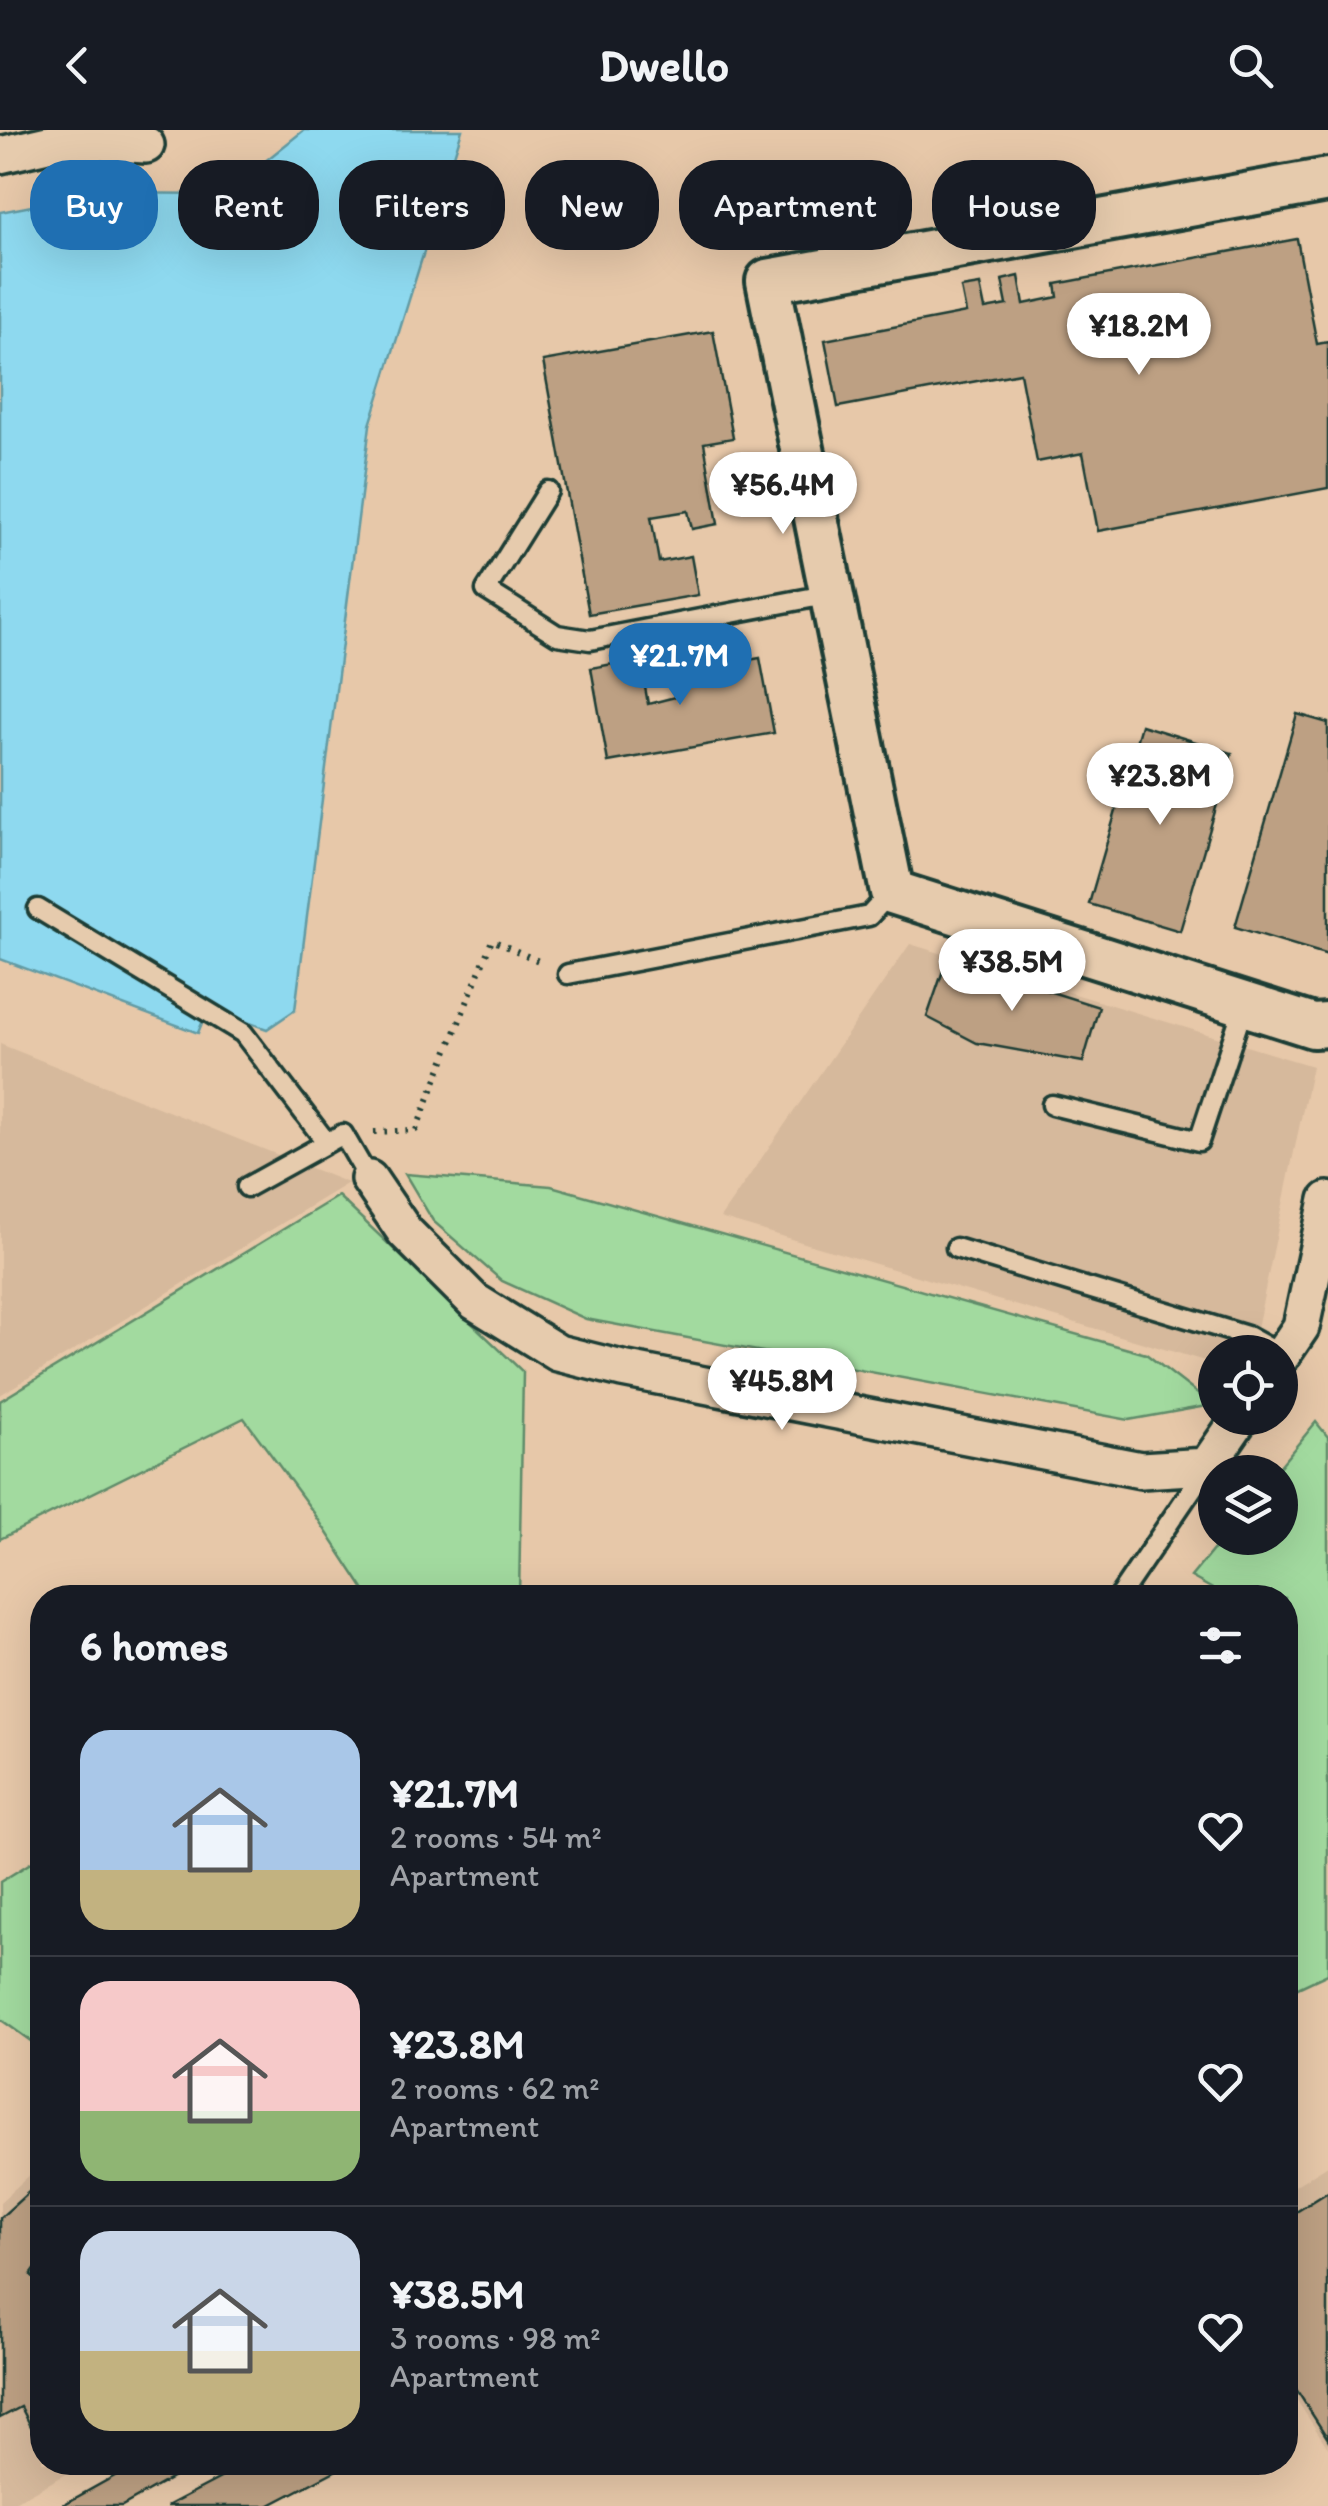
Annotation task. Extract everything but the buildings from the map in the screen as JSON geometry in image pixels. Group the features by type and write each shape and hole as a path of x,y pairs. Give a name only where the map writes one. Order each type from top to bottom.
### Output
{"street":[{"path":"0,155 63,135 146,146"},
{"path":"1328,180 768,281 892,892 1313,1026 1328,1025"},
{"path":"369,1179 404,1232 474,1301 558,1353 622,1369 1141,1470 1198,1467"},
{"path":"1295,1335 1301,1327 1328,1200"}],"lane":[{"path":"548,491 486,590 557,635 590,640 831,594"},
{"path":"568,974 869,916 892,892"},
{"path":"38,909 243,1033 369,1179"},
{"path":"1052,1105 1199,1141 1244,1004"},
{"path":"247,1187 335,1138"},
{"path":"956,1248 1245,1335"},
{"path":"1127,1585 1198,1479"}],"path":[{"path":"335,1138 416,1130 492,940 568,974"}],"shaded area":[{"path":"910,944 1312,1066 1256,1335 1198,1335 1198,1359 720,1218"},
{"path":"0,1044 348,1183 0,1395"},
{"path":"1328,2165 1328,2448 1298,2402 1298,2184"},
{"path":"30,2175 30,2475 65,2475 7,2506 0,2506 0,2202"}],"green space":[{"path":"405,1174 551,1186 1146,1354 1198,1394 1198,1408 1129,1420 586,1319 502,1281 433,1221"},
{"path":"338,1196 523,1372 519,1585 361,1585 244,1418 0,1539 0,1401"},
{"path":"1316,1422 1328,1437 1328,1974 1298,1988 1298,1585 1205,1585 1191,1577 1209,1555 1298,1555 1298,1455 1289,1455"},
{"path":"30,1863 30,2040 0,2019 0,1882"}],"water":[{"path":"304,130 462,130 453,160 339,160 339,250 425,250 370,425 295,1010 267,1029 208,1008 198,1033 0,959 0,212 30,206 30,250 158,250 158,193 178,194 178,250 319,250 319,160 266,160"}]}
